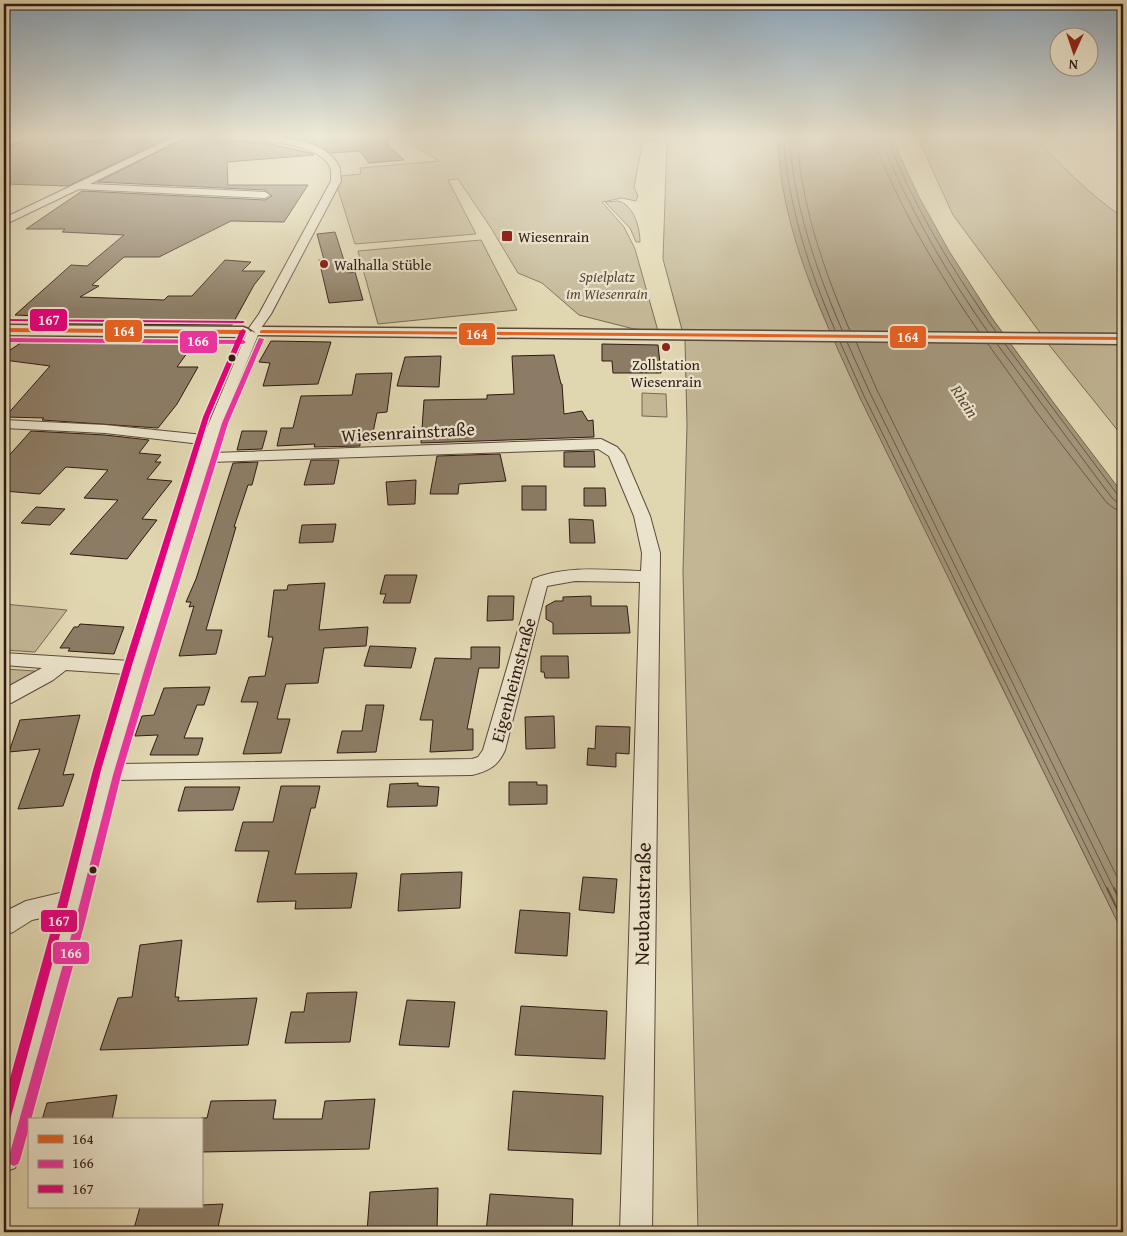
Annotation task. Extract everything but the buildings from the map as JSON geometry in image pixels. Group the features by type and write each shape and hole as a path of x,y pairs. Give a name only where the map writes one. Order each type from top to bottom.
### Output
{"street":[{"path":"4,222 65,194"},
{"path":"234,194 265,195"},
{"path":"4,1157 75,900 107,772 207,449 253,332 265,314 330,194"},
{"path":"4,330 1123,339"},
{"name":"Wiesenrainstraße","path":"4,424 105,429 207,449 374,453 596,443 612,450 616,455 642,516 651,553 649,576"},
{"name":"Eigenheimstraße","path":"107,772 472,767 483,765 490,759 494,750 539,583 544,579 560,576 649,576"},
{"name":"Neubaustraße","path":"636,1232 649,576"},
{"path":"4,659 138,668"},
{"path":"4,698 46,676 62,663"},
{"path":"4,925 26,911 75,900"}],"green space":[{"path":"339,194 455,194 476,234 355,244"},
{"name":"Spielplatz im Wiesenrain","path":"468,194 637,194 636,201 622,198 602,202 624,227 635,249 658,331 634,329 579,315 542,283 518,273"},
{"path":"665,194 795,194 955,592 1123,933 1123,1232 698,1232 683,571 687,425 685,341 663,259"},
{"path":"943,194 1092,194 1123,217 1123,437 1050,346 953,215"},
{"path":"618,201 624,203 632,212 639,230 640,242 636,242 630,228 605,202"},
{"path":"481,240 517,310 378,324 358,251"},
{"path":"642,393 666,394 667,417 642,416"},
{"path":"4,604 67,610 35,652 4,650"},
{"path":"4,669 35,671 37,675 4,692"}],"water":[{"name":"Rhein","path":"784,194 917,194 949,251 992,318 1123,494 1123,933 860,398 818,303 795,238"}],"transit line":[{"name":"167","path":"4,320 243,322"},
{"name":"164","path":"4,330 243,332"},
{"name":"167","path":"4,1120 60,916 97,770 128,665 206,417 243,331"},
{"name":"164","path":"262,332 1123,339"},
{"name":"166","path":"14,1160 80,922 117,775 148,671 225,423 261,339"},
{"name":"166","path":"4,340 243,342"}],"place":[{"name":"Wiesenrain","path":"507,236"},
{"name":"Walhalla Stüble","path":"324,264"},
{"name":"Zollstation Wiesenrain","path":"666,347"}]}
